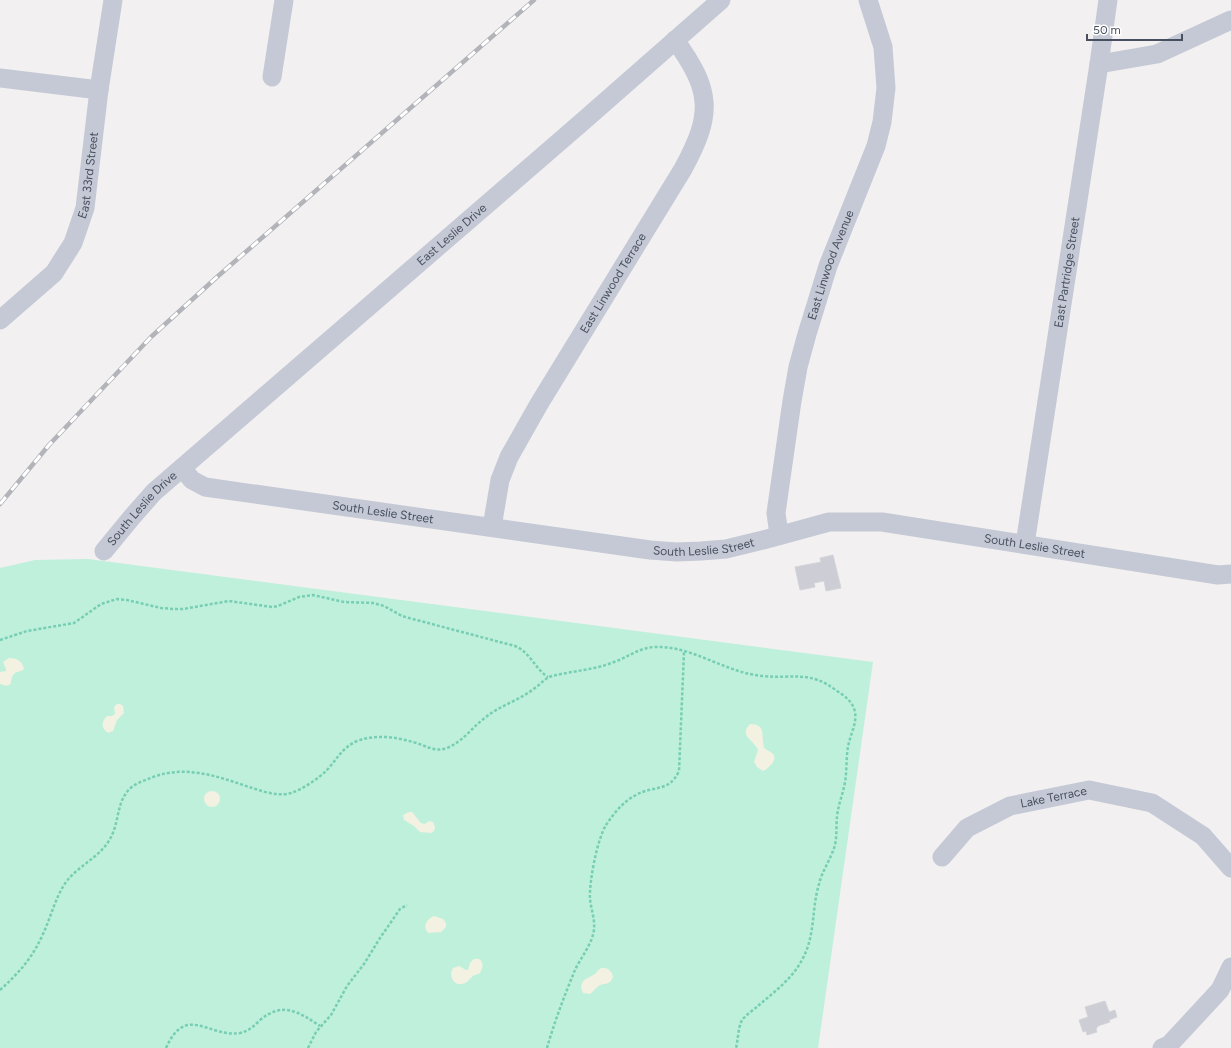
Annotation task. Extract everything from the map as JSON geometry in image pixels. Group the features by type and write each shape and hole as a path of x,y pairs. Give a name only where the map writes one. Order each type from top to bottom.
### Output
{"street":[{"name":"East 33rd Street","path":"0,320 54,273 73,243 85,208 99,90 113,0"},
{"path":"272,77 284,0"},
{"name":"East Leslie Drive","path":"182,468 721,0"},
{"name":"East Linwood Avenue","path":"779,535 776,512 798,367 826,273 876,146 882,122 886,88 884,47 868,0"},
{"name":"East Partridge Street","path":"1025,544 1108,0"},
{"path":"1099,64 1157,54 1231,20"},
{"name":"East Linwood Terrace","path":"492,528 500,480 509,457 539,404 683,169 700,134 704,107 704,95 690,61 675,40"},
{"path":"0,78 99,90"},
{"name":"South Leslie Street","path":"182,468 192,480 205,487 492,528 677,552 701,552 726,549 829,522 882,522 1218,575 1231,574"},
{"name":"South Leslie Drive","path":"104,551 154,492 182,468"},
{"name":"Lake Terrace","path":"942,857 967,828 1010,806 1089,790 1152,803 1203,836 1231,868"},
{"path":"1162,1048 1169,1044 1220,990 1231,967"}],"path":[{"path":"0,640 27,631 74,623 101,604 109,601 127,600 161,608 183,609 229,601 278,606 299,596 313,595 344,602 367,602 378,604 402,616 515,646 527,654 548,677"},
{"path":"0,990 15,977 29,960 43,935 65,884 73,874 107,844 114,830 123,797 127,791 137,784 170,772 190,771 215,776 271,793 291,793 322,774 349,745 362,740 386,736 435,749 448,747 463,739 486,716 530,692 548,677 609,664 646,648 669,647 754,675 772,677 799,676 814,678 830,684 850,702 855,712 854,725 848,748 845,782 836,819 836,843 818,887 813,933 810,943 796,971 785,983 742,1021 736,1048"},
{"path":"547,1048 575,971 592,937 594,922 590,905 590,890 594,865 601,836 605,827 628,800 636,794 668,785 672,782 679,771 684,652"},
{"path":"308,1048 320,1026 331,1015 348,986 397,913 400,909 407,905"},
{"path":"166,1048 173,1035 184,1026 199,1025 226,1033 240,1033 251,1028 266,1015 279,1010 292,1010 301,1013 320,1026"}],"green space":[{"path":"88,559 873,662 818,1048 0,1048 0,568 35,560"}],"sand":[{"path":"9,658 19,660 24,669 13,675 11,683 8,686 0,684 0,672 6,671 3,662"},
{"path":"117,704 123,706 124,713 117,720 113,731 108,733 103,727 103,723 107,716 112,716 115,714 114,707"},
{"path":"750,724 759,726 762,732 764,748 774,755 774,761 763,771 757,767 754,762 758,750 746,735 747,728"},
{"path":"212,791 219,796 220,799 215,806 212,807 205,802 204,799 209,792"},
{"path":"412,812 421,823 425,824 429,821 433,822 435,827 434,831 431,833 420,832 404,820 403,815"},
{"path":"434,916 443,919 446,923 446,927 441,932 428,933 425,925 429,919"},
{"path":"474,959 479,959 482,962 480,973 474,975 465,983 455,983 451,974 453,968 459,966 468,970 470,963"},
{"path":"601,968 607,969 612,973 613,977 611,981 600,985 590,994 583,993 581,987 583,982"}],"building":[{"path":"833,555 841,588 826,591 824,581 814,583 815,587 800,590 795,567 821,562 820,558"},
{"path":"1105,1001 1109,1012 1115,1010 1117,1017 1109,1020 1110,1022 1098,1026 1096,1029 1097,1032 1087,1035 1086,1031 1083,1032 1079,1020 1088,1017 1085,1007"}],"railway":[{"path":"0,504 49,445 151,337 217,277 534,0"}]}
